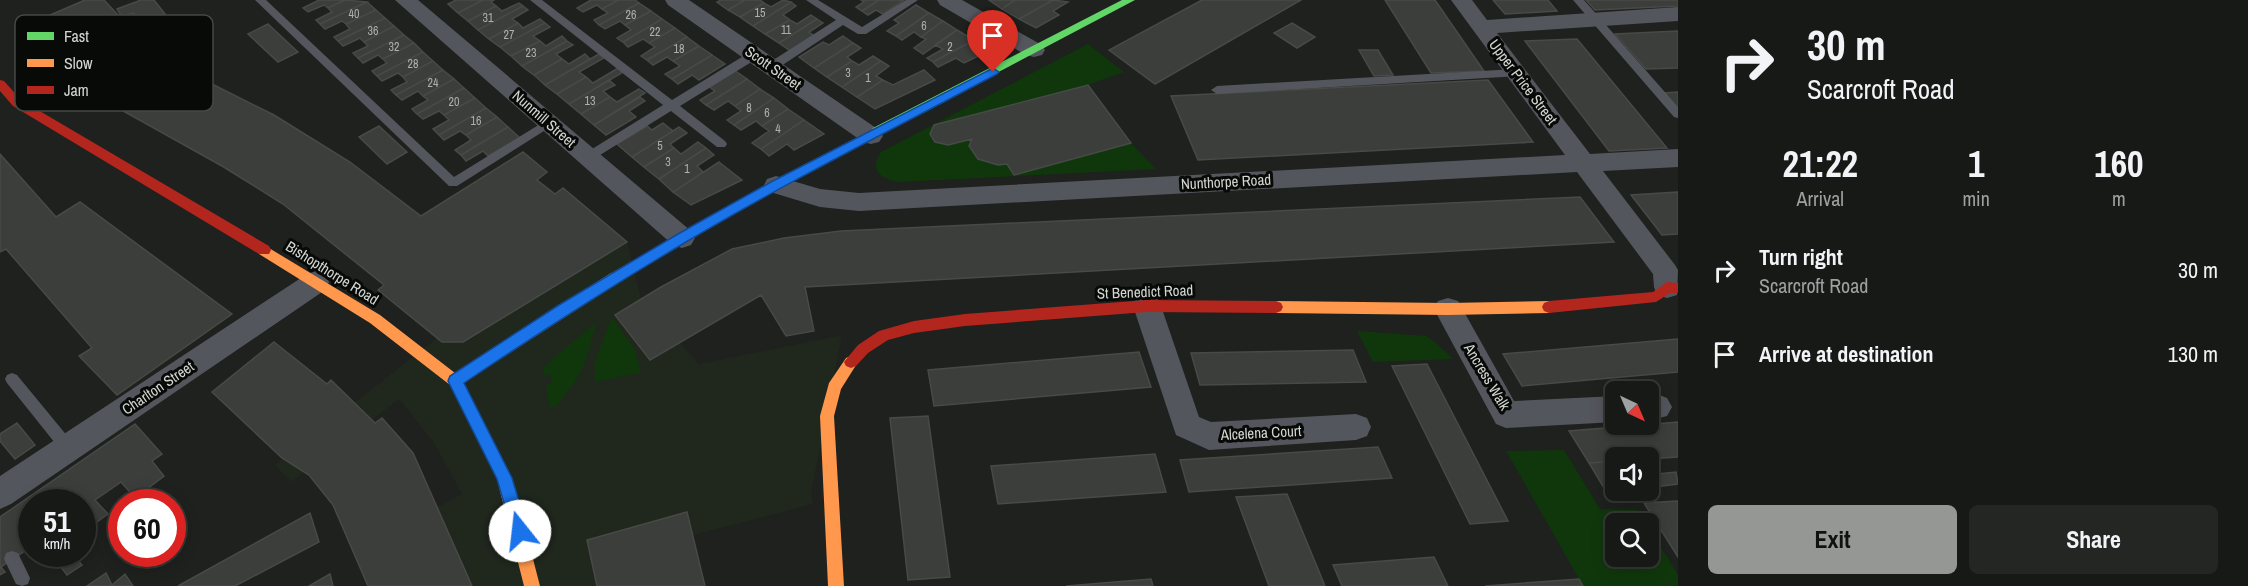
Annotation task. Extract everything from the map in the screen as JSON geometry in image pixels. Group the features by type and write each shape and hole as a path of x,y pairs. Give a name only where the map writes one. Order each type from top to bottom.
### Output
{"street":[{"name":"Nunmill Street","path":"405,0 682,237"},
{"name":"Scott Street","path":"675,0 871,136"},
{"path":"947,0 1034,50"},
{"path":"455,381 556,314 682,237 776,185 1130,0"},
{"name":"Upper Price Street","path":"1461,0 1666,272 1673,288"},
{"path":"1481,27 1678,14"},
{"name":"Bishopthorpe Road","path":"0,84 15,100"},
{"name":"Bishopthorpe Road","path":"31,111 190,204 316,282 398,335 455,381 504,478 532,586"},
{"name":"Nunthorpe Road","path":"776,185 820,198 859,202 1678,158"},
{"name":"Charlton Street","path":"0,494 316,282"},
{"name":"St Benedict Road","path":"837,586 827,416 834,387 846,367 863,349 884,335 914,327 965,320 1147,306 1448,309 1554,307 1656,297 1673,288"},
{"name":"Alcelena Court","path":"1147,306 1186,426 1209,436 1356,427"},
{"name":"Ancress Walk","path":"1448,309 1506,415 1605,410"}],"lane":[{"path":"260,0 453,183 549,124"},
{"path":"535,0 721,144"},
{"path":"811,0 862,32 913,0"},
{"path":"1578,0 1678,114"},
{"path":"588,157 673,105 843,20"},
{"path":"1217,90 1516,73"},
{"path":"12,380 68,448"},
{"path":"12,559 22,578"}],"shaded area":[{"path":"608,226 627,242 641,299 699,364 842,335 811,493 813,504 693,535 705,586 385,586 369,545 462,494 432,440 399,399 291,482 275,465 437,338 395,304 503,232 581,242"}],"green space":[{"path":"1088,44 1124,72 1082,87 934,125 930,134 936,142 948,145 972,139 978,159 998,165 1131,143 1156,169 898,182 878,172 876,163 881,152"},
{"path":"612,317 634,349 641,372 595,382 595,362"},
{"path":"596,322 585,362 577,379 558,404 550,407 546,385 552,384 550,374 544,375 543,368"},
{"path":"1357,331 1426,336 1453,359 1373,362"},
{"path":"1564,450 1600,509 1638,510 1640,513 1605,513 1605,567 1659,567 1659,544 1678,575 1678,586 1583,586 1506,451"}],"building":[{"path":"85,0 104,0 118,15 50,15"},
{"path":"141,0 154,0 165,14 121,15 117,9"},
{"path":"319,0 345,0 328,8 324,5 308,12 303,8"},
{"path":"345,0 367,2 320,24 316,20 332,12 328,8"},
{"path":"456,0 483,0 458,13 448,4"},
{"path":"483,0 494,0 491,2 496,6 468,21 458,13"},
{"path":"591,0 618,0 602,9 597,5 583,12 577,8"},
{"path":"618,0 635,0 639,3 599,25 594,20 608,13 602,9"},
{"path":"745,0 728,10 717,2"},
{"path":"745,0 760,0 764,3 740,17 728,10"},
{"path":"783,0 791,2 753,26 740,17 764,3 771,7"},
{"path":"861,0 879,0 862,11 856,7 864,2"},
{"path":"879,0 904,0 883,14 876,10 868,15 862,11"},
{"path":"989,0 1015,0 1002,9"},
{"path":"1015,0 1053,0 1019,19 1002,9"},
{"path":"1053,0 1068,2 1053,11 1059,15 1036,28 1019,19"},
{"path":"1202,0 1301,0 1155,84 1109,50"},
{"path":"1385,0 1435,0 1484,71 1431,73"},
{"path":"1493,0 1548,0 1557,11 1505,14"},
{"path":"1586,0 1678,0 1678,6 1595,10"},
{"path":"367,2 376,10 346,24 342,21 325,29 320,24"},
{"path":"791,2 796,6 783,15 790,20 765,34 753,26"},
{"path":"519,3 523,6 478,30 468,21 496,6 502,11"},
{"path":"639,3 651,11 625,25 620,21 605,29 599,25"},
{"path":"916,5 929,13 896,36 887,31 899,23 894,20"},
{"path":"523,6 528,10 512,19 518,23 489,39 478,30"},
{"path":"376,10 385,18 338,41 334,37 350,29 346,24"},
{"path":"651,11 662,19 623,42 617,38 631,30 625,25"},
{"path":"929,13 943,21 921,37 914,32 902,40 896,36"},
{"path":"811,15 817,19 779,43 765,34 790,20 797,24"},
{"path":"385,18 394,26 364,42 360,38 343,46 338,41"},
{"path":"540,19 545,23 500,47 489,39 518,23 523,28"},
{"path":"662,19 675,28 649,43 643,39 628,47 623,42"},
{"path":"817,19 823,23 809,32 816,37 792,52 779,43"},
{"path":"943,21 957,30 923,54 914,48 926,39 921,37"},
{"path":"545,23 550,27 533,36 540,41 511,56 500,47"},
{"path":"1292,23 1315,37 1297,48 1274,33"},
{"path":"268,24 298,52 278,62 248,34"},
{"path":"394,26 404,35 358,58 353,53 368,46 364,42"},
{"path":"675,28 687,37 647,60 641,56 655,47 649,43"},
{"path":"957,30 974,40 933,62 927,58 943,49 935,45"},
{"path":"1678,31 1678,68 1646,69 1615,34"},
{"path":"404,35 414,43 383,59 378,55 363,63 358,58"},
{"path":"562,36 567,41 522,66 511,56 540,41 546,46"},
{"path":"843,36 853,43 814,68 799,57 823,42 829,45"},
{"path":"687,37 699,46 673,61 667,57 653,65 647,60"},
{"path":"1577,39 1667,148 1609,151 1525,41"},
{"path":"974,40 991,50 964,63 956,58 938,67 933,62"},
{"path":"567,41 573,45 556,54 562,59 534,75 522,66"},
{"path":"414,43 423,52 377,76 372,71 387,63 383,59"},
{"path":"853,43 861,48 847,57 852,61 827,77 814,68"},
{"path":"699,46 712,55 672,79 665,74 680,66 673,61"},
{"path":"1359,50 1378,50 1393,75 1374,76"},
{"path":"423,52 433,61 403,77 398,73 382,81 377,76"},
{"path":"585,54 590,59 545,85 534,75 562,59 569,64"},
{"path":"599,54 604,58 579,72 586,77 557,94 545,85"},
{"path":"712,55 725,64 699,80 692,75 678,84 672,79"},
{"path":"873,56 881,61 842,87 827,77 852,61 859,65"},
{"path":"433,61 443,70 396,95 391,90 407,82 403,77"},
{"path":"881,61 889,66 876,76 883,80 857,97 842,87"},
{"path":"620,67 625,71 569,104 557,94 586,77 593,83"},
{"path":"443,70 454,79 423,96 418,91 402,100 396,95"},
{"path":"734,70 747,79 706,105 700,100 715,91 708,86"},
{"path":"924,70 935,80 875,109 857,97 883,80 893,85"},
{"path":"454,79 464,88 417,114 412,109 428,100 423,96"},
{"path":"747,79 760,89 735,106 728,101 714,110 706,105"},
{"path":"609,80 615,85 603,91 610,97 581,114 569,104"},
{"path":"1488,80 1533,142 1198,160 1171,96"},
{"path":"213,84 274,115 350,162 421,216 523,152 547,172 537,180 555,194 563,188 627,242 463,342 442,342 378,290 384,285 283,204 222,166 123,111 213,111"},
{"path":"1088,85 1131,143 1014,175 1007,164 998,165 978,159 969,146 972,139 948,145 935,142 930,134 934,125"},
{"path":"464,88 475,98 444,115 439,111 423,119 417,114"},
{"path":"639,89 645,93 594,125 581,114 610,97 617,102"},
{"path":"760,89 774,98 734,125 727,120 741,111 735,106"},
{"path":"1678,92 1678,108 1664,93"},
{"path":"640,97 645,101 629,111 636,117 606,135 594,125"},
{"path":"475,98 486,108 439,135 433,129 449,120 444,115"},
{"path":"774,98 788,109 762,126 756,121 741,130 734,125"},
{"path":"486,108 497,117 466,135 460,131 444,140 439,135"},
{"path":"788,109 804,120 761,149 752,143 769,131 762,126"},
{"path":"497,117 508,127 461,155 455,150 471,140 466,135"},
{"path":"804,120 824,134 794,150 787,144 769,156 761,149"},
{"path":"663,123 673,131 632,157 617,144 647,126 652,130"},
{"path":"379,126 407,152 387,164 359,137"},
{"path":"508,127 520,138 488,156 483,151 466,161 461,155"},
{"path":"679,127 687,133 670,144 674,148 644,167 632,157"},
{"path":"698,142 706,148 659,179 644,167 674,148 681,154"},
{"path":"706,148 714,155 697,166 703,172 673,192 659,179"},
{"path":"0,154 56,217 80,202 232,314 117,395 79,356 92,348 6,249 0,252"},
{"path":"719,162 742,180 691,205 673,192"},
{"path":"1678,192 1678,234 1662,235 1631,195"},
{"path":"1580,197 1614,242 805,287 814,331 786,336 761,295 650,360 615,315 732,249 784,238 841,231"},
{"path":"1678,339 1678,372 1522,386 1503,354"},
{"path":"274,342 327,384 331,380 375,423 382,418 413,453 472,586 368,586 333,505 309,475 282,458 212,392"},
{"path":"1353,350 1366,382 1200,385 1191,353"},
{"path":"1139,352 1151,387 934,406 928,370"},
{"path":"1427,364 1508,521 1470,524 1392,366"},
{"path":"928,416 950,577 908,580 890,418"},
{"path":"1678,422 1678,457 1659,458 1659,447 1605,447 1605,462 1589,463 1569,431 1605,428 1605,435 1659,435 1659,424"},
{"path":"17,423 35,445 15,459 0,441 0,434"},
{"path":"135,424 162,454 152,461 164,476 147,489 127,489 121,482 96,499 96,489 41,489"},
{"path":"1378,447 1392,478 1189,492 1180,460"},
{"path":"1155,454 1166,492 998,504 991,466"},
{"path":"1605,462 1605,488 1604,488 1589,463"},
{"path":"1676,472 1678,484 1659,486 1659,474"},
{"path":"1287,494 1325,586 1269,586 1236,497"},
{"path":"96,501 108,514 96,523"},
{"path":"1678,501 1678,557 1659,527 1659,513 1650,513 1644,503"},
{"path":"18,505 18,555 1,567 5,572 0,575 0,517"},
{"path":"687,512 705,586 597,586 587,540"},
{"path":"310,513 319,542 235,586 178,586"},
{"path":"1434,557 1448,586 1342,586 1333,565"},
{"path":"61,567 79,567 67,575"},
{"path":"106,573 112,585 125,574 133,586 87,586"},
{"path":"330,574 333,586 309,586"},
{"path":"1151,579 1153,586 1066,586"},
{"path":"1579,579 1583,586 1485,586"}],"traffic: fast":[{"path":"877,131 1130,0"}],"traffic: slow":[{"path":"264,250 375,319 455,381"},
{"path":"532,586 504,478 455,381 616,277"},
{"path":"1276,307 1448,309 1549,307"},
{"path":"836,586 827,416 834,387 851,362"}],"traffic: jam":[{"path":"0,84 15,101"},
{"path":"30,111 264,250"},
{"path":"616,277 736,207 877,131"},
{"path":"1549,307 1656,297 1667,287 1678,288"},
{"path":"851,362 863,349 884,335 914,327 965,320 1147,306 1276,307"}],"route":[{"path":"520,531 504,478 455,381 564,309 682,237 776,185 993,72"}]}
